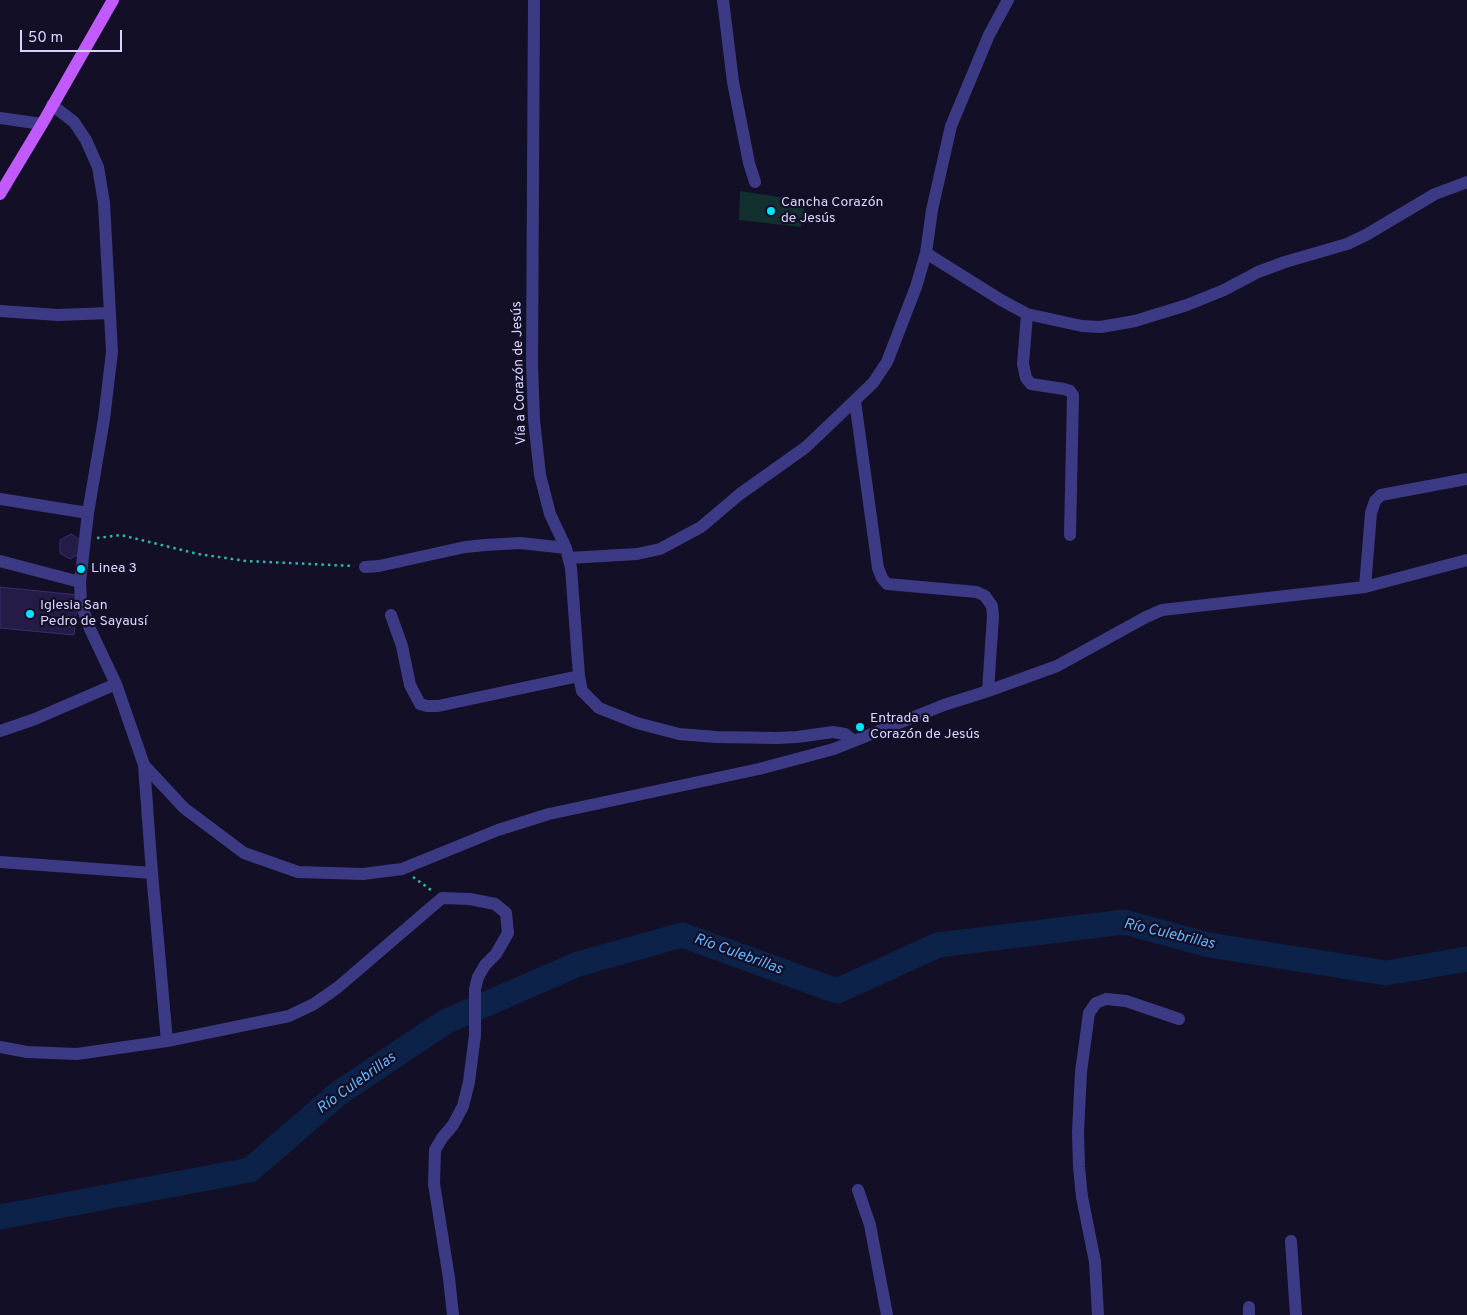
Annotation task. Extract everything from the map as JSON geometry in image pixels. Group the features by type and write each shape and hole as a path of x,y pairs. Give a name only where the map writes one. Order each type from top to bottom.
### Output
{"main road":[{"path":"0,194 113,0"}],"street":[{"name":"Vía a Corazón de Jesús","path":"534,0 532,364 534,420 540,475 550,514 567,553 582,691 599,708 637,723 679,734 716,737 778,738 833,732 845,734 854,741"},
{"path":"723,0 733,82 749,163 755,182"},
{"path":"365,567 465,547 485,545 520,543 567,553 637,554 660,549 700,527 740,494 806,447 873,383 887,362 916,287 926,253 932,210 951,126 988,35 1008,0"},
{"path":"52,105 74,122 86,140 98,167 104,203 112,352 104,419 88,513 80,582 81,604 90,629 116,684 144,765 167,1041"},
{"path":"0,118 42,124"},
{"path":"926,253 1027,314 1082,326 1101,327 1135,321 1215,294 1258,272 1285,262 1348,244 1435,194 1467,182"},
{"path":"0,311 110,314"},
{"path":"1027,314 1023,364 1026,378 1031,384 1064,389 1074,395 1070,535"},
{"path":"855,401 878,568 882,578 887,584 977,592 985,596 992,606 993,616 988,691"},
{"path":"1365,587 1371,513 1375,501 1381,495 1467,479"},
{"path":"0,499 88,513"},
{"path":"144,765 184,808 244,853 298,872 363,874 402,869 498,830 549,814 759,769 834,749 944,705 1057,666 1162,610 1365,587 1467,560"},
{"path":"0,561 80,582"},
{"path":"391,615 402,646 410,685 420,704 438,706 579,676"},
{"path":"0,731 35,719 116,684"},
{"path":"0,862 152,873"},
{"path":"0,1047 27,1052 77,1054 167,1041 289,1016 314,1004 336,988 442,898 470,899 495,904 506,913 508,932 496,954 485,965 478,977 475,989 475,1035 469,1082 463,1106 453,1125 435,1150 434,1184 453,1315"},
{"path":"1098,1315 1095,1262 1082,1197 1079,1167 1078,1132 1081,1072 1089,1013 1096,1003 1106,999 1126,1001 1179,1019"},
{"path":"858,1190 870,1225 887,1315"},
{"path":"1291,1241 1296,1315"}],"path":[{"path":"86,539 121,536 198,554 246,560 365,567"},
{"path":"402,869 442,898"}],"green space":[{"name":"Cancha Corazón de Jesús","path":"740,191 805,201 801,227 739,220"}],"building":[{"path":"71,534 81,540 81,553 70,559 60,553 60,540"},
{"path":"0,587 78,595 74,635 0,628"}],"waterway":[{"name":"Río Culebrillas","path":"0,1217 250,1170 339,1093 445,1022 578,964 682,935 837,991 938,945 1124,922 1209,945 1386,973 1467,959"}],"place":[{"name":"Cancha Corazón de Jesús","path":"771,211"},
{"name":"Linea 3","path":"81,569"},
{"name":"Iglesia San Pedro de Sayausí","path":"30,614"},
{"name":"Entrada a Corazón de Jesús","path":"860,727"}]}
